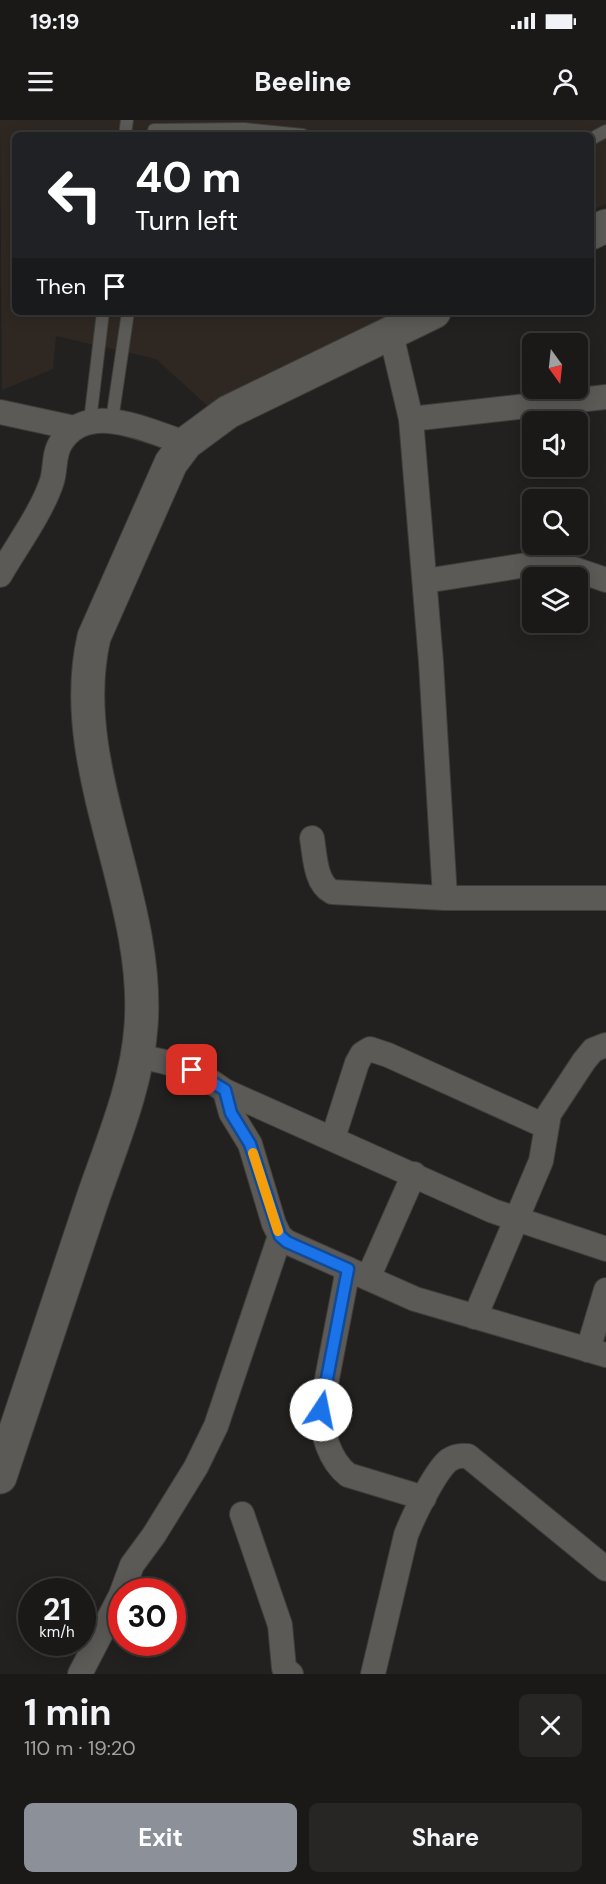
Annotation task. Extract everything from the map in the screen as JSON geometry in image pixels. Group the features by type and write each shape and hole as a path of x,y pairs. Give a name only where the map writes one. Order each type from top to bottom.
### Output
{"street":[{"path":"0,1477 122,1112 141,1026 141,983 128,903 89,731 87,666 94,637 171,463 186,443 228,412 428,315"},
{"path":"391,334 411,419 425,581 445,898"},
{"path":"411,419 606,398"},
{"path":"0,412 92,423 186,443"},
{"path":"0,575 52,481 55,459 61,442 92,423"},
{"path":"425,581 540,563 574,569 606,580"},
{"path":"312,838 320,880 326,889 332,892 445,898 606,897"},
{"path":"475,1317 541,1161 545,1126 549,1114 593,1050 606,1045"},
{"path":"333,1138 357,1063 362,1054 370,1050 388,1054 545,1126"},
{"path":"136,1056 174,1062 225,1090 493,1210 606,1249"},
{"path":"225,1090 231,1113 250,1144 280,1236 287,1242 415,1299 597,1353 606,1290"},
{"path":"414,1174 358,1274 321,1410 331,1454 338,1467 348,1475 424,1498"},
{"path":"127,1578 132,1565 154,1535 196,1467 216,1426 280,1236"},
{"path":"373,1674 405,1535 424,1498 448,1461 459,1455 468,1456 606,1569"},
{"path":"242,1514 280,1625 284,1668 291,1674"},
{"path":"80,1674 108,1619"}],"lane":[{"path":"154,128 244,129 274,132"},
{"path":"92,423 103,315"},
{"path":"92,423 127,315"}],"shaded area":[{"path":"0,120 606,120 606,204 594,210 594,132 12,132 12,315 390,315 210,408 156,359 56,336 53,369 2,390"}],"slow traffic":[{"path":"253,1153 278,1231"}],"route":[{"path":"192,1070 225,1090 231,1113 250,1144 274,1224 280,1236 287,1242 348,1269 321,1410"}]}
